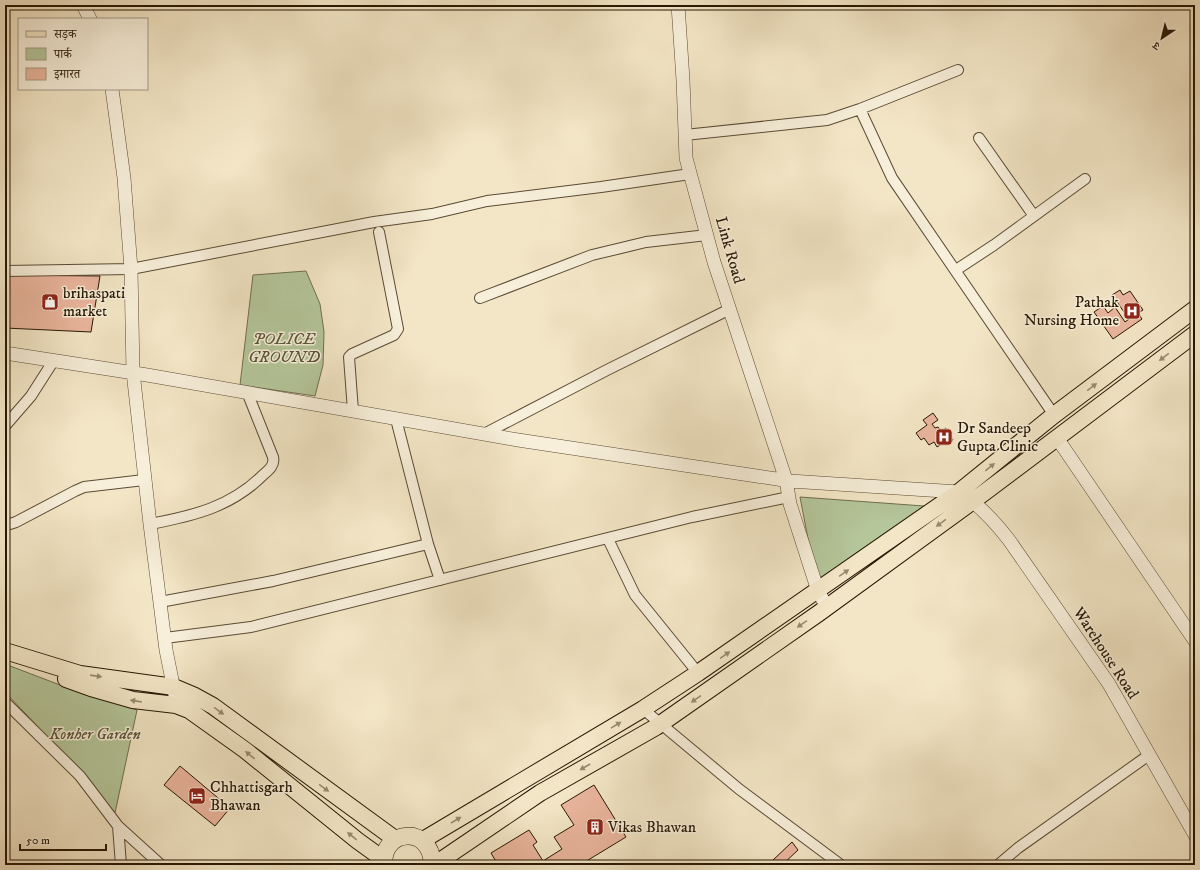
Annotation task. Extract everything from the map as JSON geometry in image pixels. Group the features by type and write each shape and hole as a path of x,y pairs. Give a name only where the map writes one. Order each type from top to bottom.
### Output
{"highway":[{"path":"383,863 387,848 395,840 404,836 414,836 423,840 429,848 433,865"}],"main road":[{"path":"423,840 643,709 698,674 959,492 1054,415 1195,309"},
{"path":"433,865 540,793 660,724 830,604 973,500 1195,334"},
{"path":"5,651 80,674 174,687 193,695 213,706 395,840"},
{"path":"5,656 91,688 133,700 176,704 190,710 245,750 383,863"}],"street":[{"path":"83,5 90,18"},
{"name":"Link Road","path":"678,5 686,158 690,174 714,262 786,480 790,504 821,588 830,604"},
{"path":"685,135 827,120 860,109 958,70"},
{"path":"112,90 124,178 131,269 133,372 144,480 165,638 176,704"},
{"path":"860,109 892,178 1054,415"},
{"path":"979,138 1034,216"},
{"path":"5,271 131,269 374,222 432,214 487,201 690,174"},
{"path":"956,270 1085,179"},
{"path":"353,411 349,357 352,354 394,335 398,329 379,232"},
{"path":"480,298 592,255 646,242 707,236"},
{"path":"484,434 730,309"},
{"path":"5,353 133,372 484,434 786,480 959,492"},
{"path":"5,426 31,396 54,360"},
{"path":"150,524 184,518 213,509 247,489 271,468 273,457 247,392"},
{"path":"396,419 428,544 440,580"},
{"path":"1057,438 1195,641"},
{"path":"5,524 16,522 75,491 84,488 144,480"},
{"name":"Warehouse Road","path":"959,492 973,500 1009,540 1105,677 1195,835"},
{"path":"165,638 252,627 692,517 789,497"},
{"path":"608,539 635,595 698,674"},
{"path":"160,602 273,581 428,544"},
{"path":"5,702 80,776 118,826 161,865"},
{"path":"643,709 739,789 841,865"},
{"path":"998,865 1018,848 1149,754"},
{"path":"118,826 121,865"}],"green space":[{"name":"POLICE GROUND","path":"306,271 320,304 324,332 323,365 315,396 240,385 253,275"},
{"path":"800,497 924,506 816,581"},
{"name":"Konher Garden","path":"5,664 60,685 137,710 115,813 58,748 5,692"}],"building":[{"name":"brihaspati market","path":"5,275 100,276 91,332 5,328"},
{"path":"1120,290 1123,295 1130,291 1143,310 1138,313 1142,319 1113,339 1094,312 1103,306 1108,313 1115,307 1125,322 1129,319 1112,295"},
{"path":"933,413 938,420 932,424 935,428 938,427 941,431 946,428 953,440 949,443 947,441 937,447 934,442 929,445 924,438 921,440 916,433 927,425 923,420"},
{"name":"Chhattisgarh Bhawan","path":"180,766 230,808 215,826 164,785"},
{"name":"Vikas Bhawan","path":"594,785 626,837 580,865 498,865 491,853 529,830 537,842 533,845 543,861 562,849 554,837 574,825 561,805"},
{"path":"792,842 798,850 782,865 776,865 772,861"}],"place":[{"name":"brihaspati market","path":"50,302"},
{"name":"Pathak Nursing Home","path":"1132,311"},
{"name":"Dr Sandeep Gupta Clinic","path":"944,437"},
{"name":"Chhattisgarh Bhawan","path":"197,796"},
{"name":"Vikas Bhawan","path":"595,827"}]}
